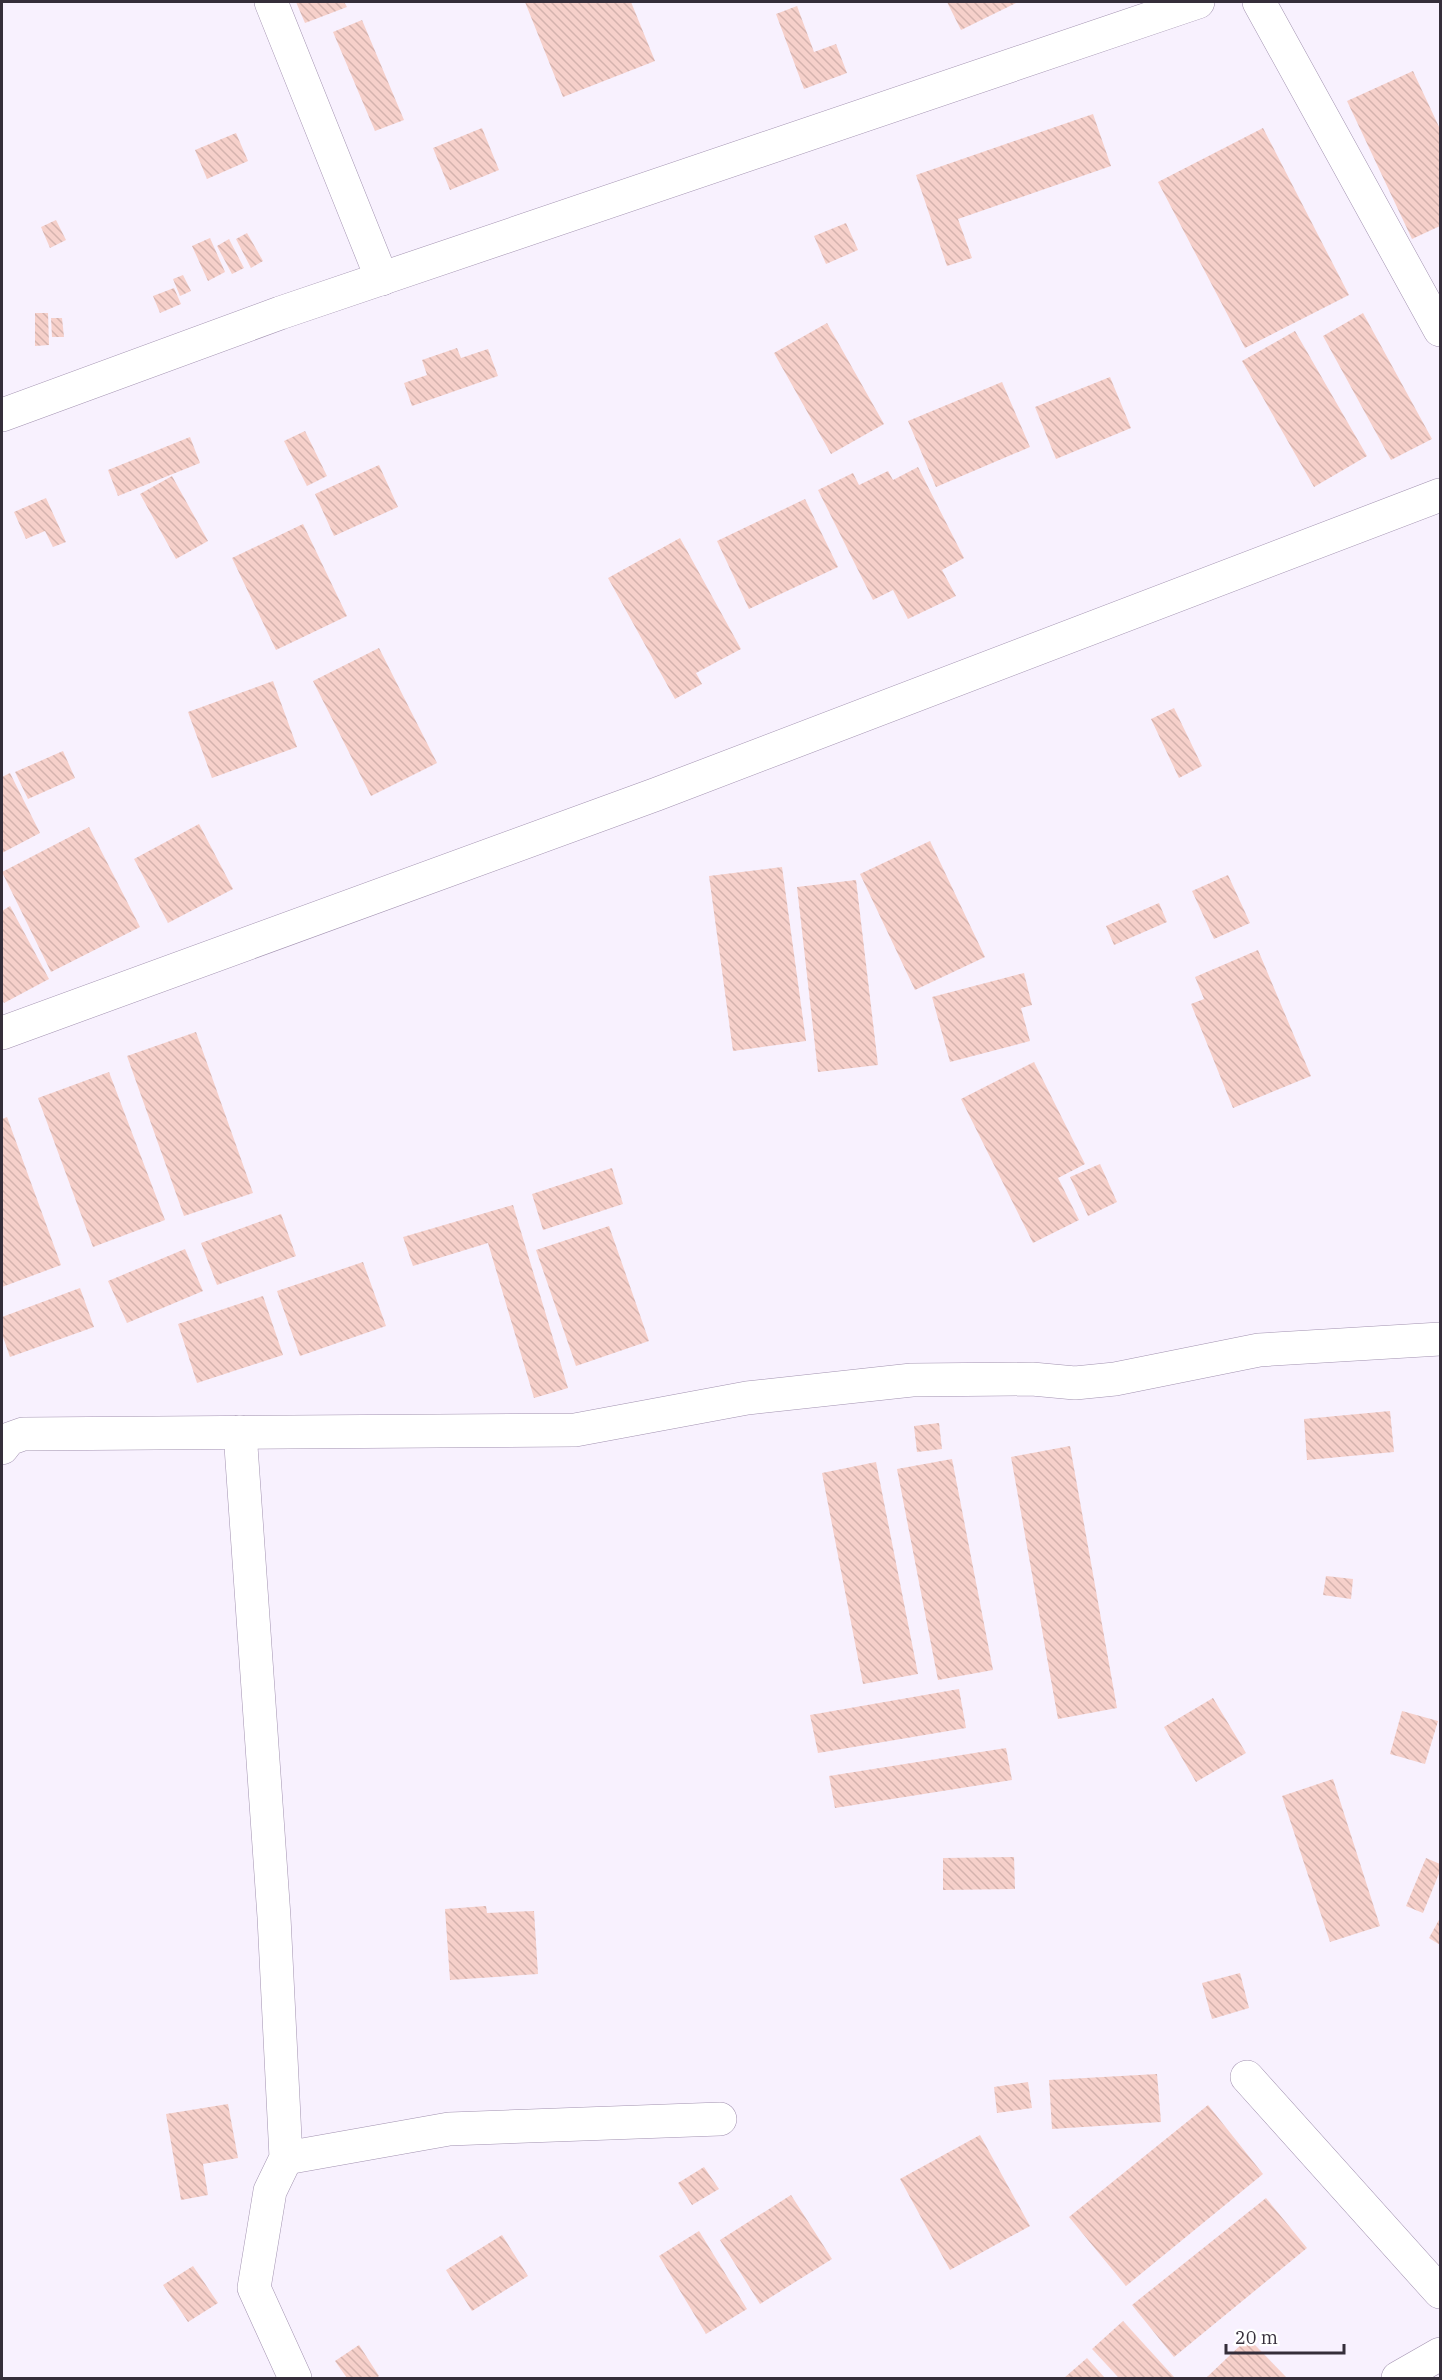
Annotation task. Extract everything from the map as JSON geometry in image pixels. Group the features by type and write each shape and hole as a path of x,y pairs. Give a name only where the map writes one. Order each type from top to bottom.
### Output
{"street":[{"path":"271,2 382,279"},
{"path":"2,415 382,279 1198,2"},
{"path":"1259,2 1440,330"},
{"path":"2,1033 657,794 1440,495"},
{"path":"4,1437 23,1434 575,1430 747,1398 912,1380 1032,1379 1075,1383 1115,1379 1259,1350 1440,1339"},
{"path":"240,1432 274,1917 286,2158 270,2191 254,2288 296,2379"},
{"path":"1247,2077 1440,2292"},
{"path":"286,2158 449,2129 720,2119"},
{"path":"1398,2379 1440,2354"}],"building":[{"path":"296,2 344,2 347,7 305,23"},
{"path":"525,2 631,2 655,61 563,97"},
{"path":"947,2 1015,2 1016,3 961,30"},
{"path":"797,6 814,52 836,44 847,73 804,89 776,14"},
{"path":"362,20 404,120 375,131 333,32"},
{"path":"1413,71 1440,129 1440,226 1412,239 1347,101"},
{"path":"1093,114 1111,166 958,219 972,258 947,266 916,175"},
{"path":"482,128 499,170 450,190 433,148"},
{"path":"1263,128 1349,295 1245,348 1158,182"},
{"path":"236,133 248,161 207,179 195,150"},
{"path":"56,220 66,240 50,248 41,227"},
{"path":"846,223 858,250 826,264 814,236"},
{"path":"247,233 263,261 251,268 236,239"},
{"path":"210,238 225,272 208,281 192,246"},
{"path":"229,239 244,268 232,274 217,246"},
{"path":"183,275 191,291 180,296 173,279"},
{"path":"174,288 181,304 160,313 153,296"},
{"path":"35,313 48,313 49,345 35,346"},
{"path":"1363,313 1432,439 1391,460 1323,336"},
{"path":"51,318 62,318 64,337 52,337"},
{"path":"827,323 884,424 831,454 774,353"},
{"path":"1295,331 1367,456 1314,487 1242,361"},
{"path":"457,348 461,358 488,349 498,376 412,406 404,383 427,375 422,360"},
{"path":"1110,377 1131,428 1056,459 1035,407"},
{"path":"1002,382 1030,447 936,487 908,421"},
{"path":"305,431 327,476 307,486 284,441"},
{"path":"190,437 200,463 118,496 108,470"},
{"path":"379,465 398,507 334,536 315,494"},
{"path":"918,467 964,558 942,570 956,596 908,619 893,590 873,600 818,490 853,473 859,485 888,471 893,480"},
{"path":"172,476 208,541 176,559 140,494"},
{"path":"46,498 66,542 53,547 45,531 26,539 14,512"},
{"path":"805,499 838,567 749,609 717,541"},
{"path":"303,524 347,616 276,650 232,558"},
{"path":"680,538 741,649 696,673 702,684 675,699 608,578"},
{"path":"379,648 437,763 371,796 313,681"},
{"path":"273,681 297,747 212,778 188,712"},
{"path":"1174,708 1202,766 1179,778 1151,719"},
{"path":"63,751 75,778 28,799 15,772"},
{"path":"10,773 40,833 2,853 2,777"},
{"path":"199,824 233,889 168,923 134,859"},
{"path":"89,827 140,927 51,972 2,872"},
{"path":"930,841 985,957 915,990 860,874"},
{"path":"782,867 806,1041 733,1051 709,876"},
{"path":"1228,875 1250,923 1214,939 1192,891"},
{"path":"856,880 878,1065 818,1072 797,887"},
{"path":"1159,903 1167,922 1114,945 1106,926"},
{"path":"10,906 49,979 4,1003 2,999 2,911"},
{"path":"1258,950 1311,1076 1233,1108 1191,1004 1204,999 1195,977"},
{"path":"1024,973 1032,1005 1021,1008 1030,1041 950,1062 932,997"},
{"path":"196,1032 253,1193 184,1216 127,1056"},
{"path":"1034,1062 1085,1164 1058,1178 1079,1220 1033,1243 961,1099"},
{"path":"109,1072 165,1220 93,1247 38,1098"},
{"path":"7,1117 61,1265 2,1287 2,1119"},
{"path":"1100,1164 1117,1202 1088,1216 1070,1177"},
{"path":"612,1168 623,1204 543,1230 532,1194"},
{"path":"513,1205 568,1388 534,1398 488,1243 413,1266 403,1237"},
{"path":"281,1214 296,1256 217,1285 201,1243"},
{"path":"609,1226 649,1341 576,1366 536,1250"},
{"path":"185,1249 203,1291 127,1323 108,1281"},
{"path":"363,1262 386,1326 300,1356 277,1291"},
{"path":"80,1288 94,1327 10,1357 2,1334 2,1317"},
{"path":"263,1296 283,1355 197,1383 178,1324"},
{"path":"1390,1411 1394,1452 1307,1460 1304,1419"},
{"path":"939,1423 942,1449 917,1452 914,1426"},
{"path":"1070,1446 1117,1708 1058,1719 1011,1457"},
{"path":"952,1459 993,1670 938,1680 897,1469"},
{"path":"876,1462 918,1674 863,1684 822,1473"},
{"path":"1326,1576 1353,1579 1351,1599 1323,1595"},
{"path":"959,1689 966,1728 818,1753 810,1715"},
{"path":"1213,1698 1246,1753 1196,1782 1164,1727"},
{"path":"1402,1711 1438,1721 1425,1764 1390,1754"},
{"path":"1006,1748 1012,1780 835,1808 829,1776"},
{"path":"1333,1779 1380,1926 1330,1942 1282,1796"},
{"path":"1014,1857 1015,1889 943,1890 943,1858"},
{"path":"1426,1858 1440,1864 1440,1871 1423,1913 1406,1906"},
{"path":"486,1906 487,1913 534,1911 538,1974 450,1980 445,1909"},
{"path":"1440,1918 1440,1945 1429,1938"},
{"path":"1240,1973 1249,2008 1212,2019 1202,1983"},
{"path":"1157,2074 1161,2122 1052,2129 1049,2080"},
{"path":"1028,2082 1032,2108 997,2113 994,2087"},
{"path":"228,2104 238,2158 203,2164 208,2195 181,2200 166,2114"},
{"path":"1208,2105 1263,2174 1126,2286 1069,2217"},
{"path":"980,2135 1030,2226 950,2270 900,2179"},
{"path":"704,2167 719,2189 692,2205 678,2183"},
{"path":"791,2195 832,2259 760,2304 720,2240"},
{"path":"1266,2198 1307,2248 1174,2357 1132,2305"},
{"path":"699,2231 747,2309 706,2334 659,2256"},
{"path":"502,2235 528,2276 472,2311 446,2270"},
{"path":"193,2266 218,2303 188,2322 163,2285"},
{"path":"1123,2321 1174,2377 1119,2378 1092,2349"},
{"path":"1248,2338 1287,2378 1206,2378"},
{"path":"359,2345 379,2376 376,2378 347,2378 335,2361"},
{"path":"1087,2358 1105,2378 1064,2378"}]}
